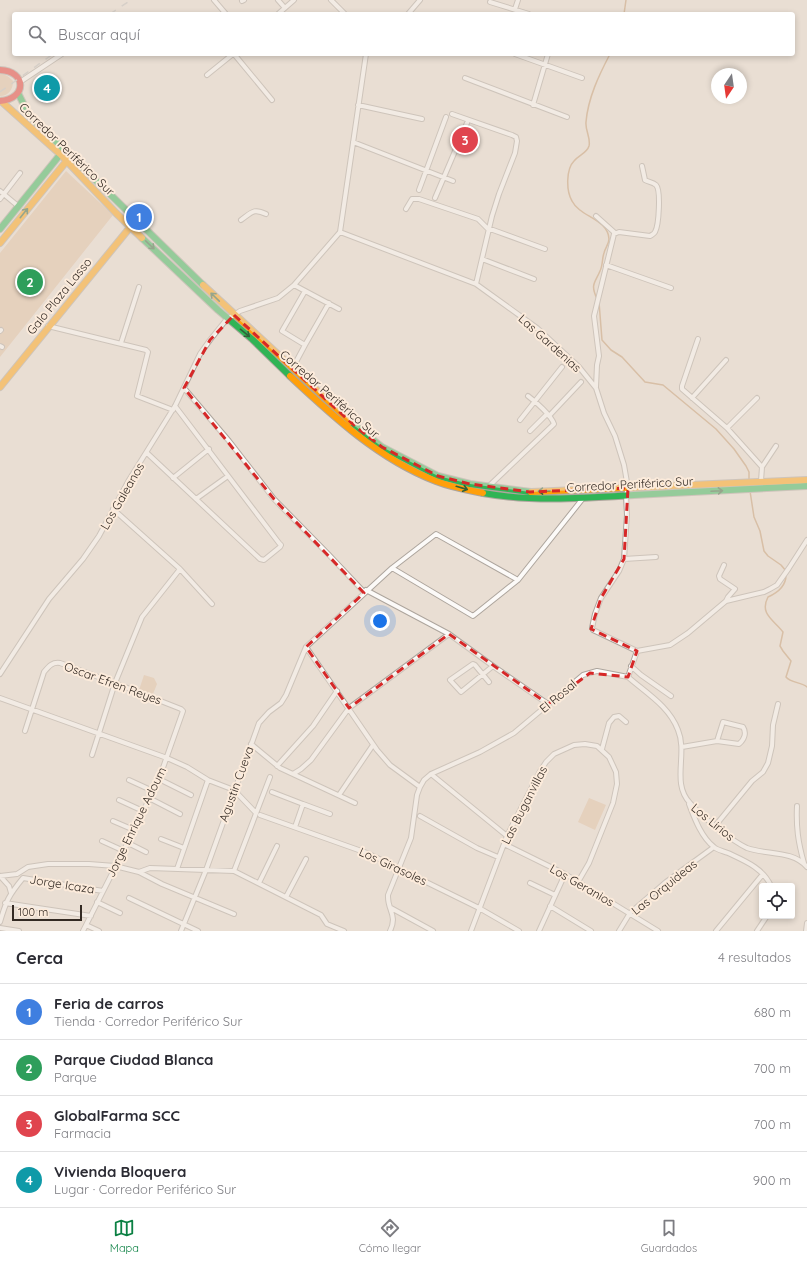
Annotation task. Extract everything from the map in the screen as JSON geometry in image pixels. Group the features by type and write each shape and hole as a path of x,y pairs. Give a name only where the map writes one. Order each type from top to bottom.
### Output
{"main road":[{"path":"0,70 13,72 19,78 20,82 18,93 11,100 1,101"},
{"name":"Corredor Periférico Sur","path":"18,93 28,113 62,152 66,161 116,213 322,406 380,452 411,469 436,481 469,490 500,496 531,498 584,497 807,486"},
{"name":"Corredor Periférico Sur","path":"1,101 62,152 71,156 234,315 350,422 382,447 438,476 488,487 530,492 807,480"},
{"path":"0,229 62,152"},
{"path":"0,243 71,156"},
{"path":"32,189 39,195"},
{"name":"Galo Plaza Lasso","path":"0,387 48,326 136,220"}],"street":[{"path":"214,0 224,12"},
{"path":"278,0 285,8"},
{"path":"280,12 294,0"},
{"path":"331,0 343,12"},
{"path":"410,12 420,0"},
{"path":"515,9 518,0"},
{"path":"490,2 523,12"},
{"path":"20,82 59,56"},
{"path":"207,75 231,56"},
{"path":"235,56 272,100"},
{"path":"340,232 366,56"},
{"path":"520,56 582,78"},
{"path":"533,105 547,56"},
{"path":"465,78 567,117"},
{"path":"358,105 422,119"},
{"path":"452,114 516,137 517,141 515,153 499,194 476,284"},
{"path":"419,190 446,117"},
{"path":"435,198 467,123"},
{"path":"353,142 453,181"},
{"path":"596,216 615,233 619,232 650,236 654,233 656,230 659,209 658,188 656,185 645,180 642,166"},
{"path":"0,199 2,193 20,173"},
{"path":"2,193 18,206"},
{"path":"406,209 412,199 419,199 478,219 489,230 493,230 545,249"},
{"path":"241,220 254,210 266,214"},
{"name":"Las Gardenias","path":"340,232 476,284 537,328 579,367 596,388 604,413 615,436 624,465 628,488 626,495 627,515 624,559"},
{"name":"Los Galeanos","path":"0,674 49,599 83,559 95,542 129,480 174,408 200,354 210,340 228,319 240,311 278,298 294,285 340,232"},
{"path":"596,388 599,356 594,316 615,233"},
{"path":"482,259 534,279"},
{"path":"606,265 671,288"},
{"path":"294,285 339,309"},
{"path":"121,343 139,287"},
{"path":"305,291 282,331 305,345"},
{"path":"297,360 329,303"},
{"path":"48,326 143,348 148,352 137,396 174,408 209,449 281,545 264,560 260,559 146,454"},
{"path":"698,339 682,386 684,392 727,428 762,467"},
{"path":"692,398 726,360"},
{"path":"520,420 562,367"},
{"path":"530,431 581,382"},
{"path":"184,388 229,441 274,499 365,591 449,634 548,704"},
{"path":"488,487 553,427 554,421 528,396"},
{"path":"727,428 757,398"},
{"path":"761,481 762,467 776,446"},
{"path":"173,478 209,449"},
{"path":"196,499 228,476"},
{"path":"392,568 474,616 518,580 584,497"},
{"path":"113,509 180,569 212,604"},
{"path":"420,787 390,765 373,745 306,647 365,591 436,534 518,580"},
{"path":"726,601 764,592 776,585 807,540"},
{"path":"656,557 624,559 619,571 601,598 595,614 592,628 593,630 638,651 670,645 688,633 726,601 735,589 720,579 719,576 724,565"},
{"path":"92,755 115,683 142,617 180,569"},
{"path":"293,774 301,769 310,760 349,708 449,634"},
{"name":"Agustin Cueva","path":"181,931 206,870 259,723 269,712 281,703 286,695 306,647"},
{"path":"628,677 638,651"},
{"name":"Oscar Efren Reyes","path":"31,708 44,672 50,664 60,663 115,683 184,711"},
{"path":"489,682 483,675 475,664 471,664 450,680 461,692 483,675 493,666"},
{"path":"632,666 641,675 671,696"},
{"name":"El Rosal","path":"390,931 394,916 388,901 388,895 411,838 414,814 420,787 431,774 480,752 514,733 583,675 597,671 628,677"},
{"name":"Los Lirios","path":"628,677 664,708 674,721 682,747 680,782 682,792 689,803 716,826 746,847 761,852 780,854 798,859 804,863"},
{"path":"277,766 313,726 337,691"},
{"path":"0,698 167,758 208,780 234,790 258,814"},
{"path":"716,826 752,781 763,772 768,763 772,746 773,725 778,704"},
{"path":"24,731 31,708"},
{"name":"Jorge Enrique Adoum","path":"83,931 159,779 184,711"},
{"path":"578,882 589,863 613,803 617,784 616,772 608,756 602,749 609,723 614,717 619,716 626,722"},
{"path":"682,747 718,741 739,744 744,738 745,729 743,727 723,722 718,741"},
{"path":"251,744 277,766 355,802"},
{"name":"Las Buganvillas","path":"470,931 507,836 546,762 554,754 574,745 579,744 597,746 602,749"},
{"path":"339,795 373,745"},
{"path":"431,774 507,836"},
{"path":"234,871 258,814 270,777"},
{"path":"159,779 191,795"},
{"path":"129,780 153,791"},
{"path":"177,869 208,780"},
{"path":"272,792 330,814"},
{"path":"149,798 180,814"},
{"path":"119,800 143,811"},
{"path":"689,803 696,823 714,847 748,862 763,874 770,883"},
{"path":"295,827 303,804"},
{"path":"797,806 796,829 798,845 804,863 807,867"},
{"name":"Los Girasoles","path":"258,814 367,853 478,908 519,931"},
{"path":"420,816 477,848 498,857"},
{"path":"113,821 134,830"},
{"path":"161,839 184,848"},
{"path":"102,841 124,851"},
{"path":"128,843 146,852"},
{"name":"Los Geranios","path":"504,844 565,874 658,931"},
{"path":"259,883 277,846"},
{"name":"Las Orquideas","path":"619,931 630,913 666,882 714,847"},
{"path":"286,897 306,859"},
{"path":"0,876 17,874 28,867 48,864 89,864 115,866 139,872 194,898 234,914"},
{"path":"139,872 150,868 234,871 321,915 327,924 344,931"},
{"path":"17,874 23,878"},
{"path":"539,931 565,874"},
{"path":"716,931 763,874"},
{"path":"0,876 9,886 11,893"},
{"name":"Jorge Icaza","path":"0,922 5,903 23,878 103,891"},
{"path":"530,883 555,895"},
{"path":"129,898 198,931"},
{"path":"97,902 120,913"},
{"path":"5,903 91,916"},
{"path":"550,906 591,931"},
{"path":"391,908 433,931"},
{"path":"757,931 765,919"},
{"path":"806,931 807,923"},
{"path":"86,925 98,931"},
{"path":"0,928 19,931"}],"highlighted area":[{"path":"234,315 356,427 382,447 438,476 470,484 530,492 628,488 624,559 601,598 591,629 637,651 628,677 590,673 548,704 449,634 349,708 306,647 364,593 274,499 184,388 210,340"}],"shaded area":[{"path":"0,74 6,75 13,81 10,92 3,96 0,96"},
{"path":"66,171 113,215 0,357 0,253"},
{"path":"144,675 154,678 157,684 153,694 139,690"},
{"path":"589,798 606,805 595,830 578,822"}],"waterway":[{"path":"624,12 626,0"},
{"path":"597,299 594,290 595,281 601,269 603,255 609,239 604,227 599,222 581,211 572,201 568,186 568,175 571,165 587,150 589,146 586,125 587,113 598,78 609,56"},
{"path":"599,302 602,340 611,350 622,357 645,382 663,385 716,429 734,449 746,466 749,472 749,481"},
{"path":"750,491 754,517 760,531 764,551 786,571"},
{"path":"786,575 783,586 768,597 765,608 766,612 783,632 780,646 791,661 786,677 807,687"}],"railway":[{"path":"113,12 131,0"},
{"path":"0,92 50,56"}],"traffic: fast":[{"path":"18,93 28,113 35,121 203,285"},
{"path":"0,229 63,151"},
{"path":"142,238 290,376"},
{"path":"351,422 382,447 438,476 470,484 531,492"},
{"path":"483,493 520,498 558,498 807,486"}],"traffic: slow":[{"path":"1,101 60,154 142,238"},
{"path":"0,243 69,158"},
{"path":"0,387 136,220"},
{"path":"203,285 351,422"},
{"path":"290,376 323,407 358,436 395,461 415,472 442,483 483,493"},
{"path":"531,492 807,480"}],"traffic: jam":[{"path":"0,70 15,75 19,80 20,85 19,91 15,95 9,99 0,101"}],"place":[{"name":"Vivienda Bloquera","path":"47,88"},
{"name":"GlobalFarma SCC","path":"465,140"},
{"name":"Feria de carros","path":"139,217"},
{"name":"Parque Ciudad Blanca","path":"30,282"}]}
